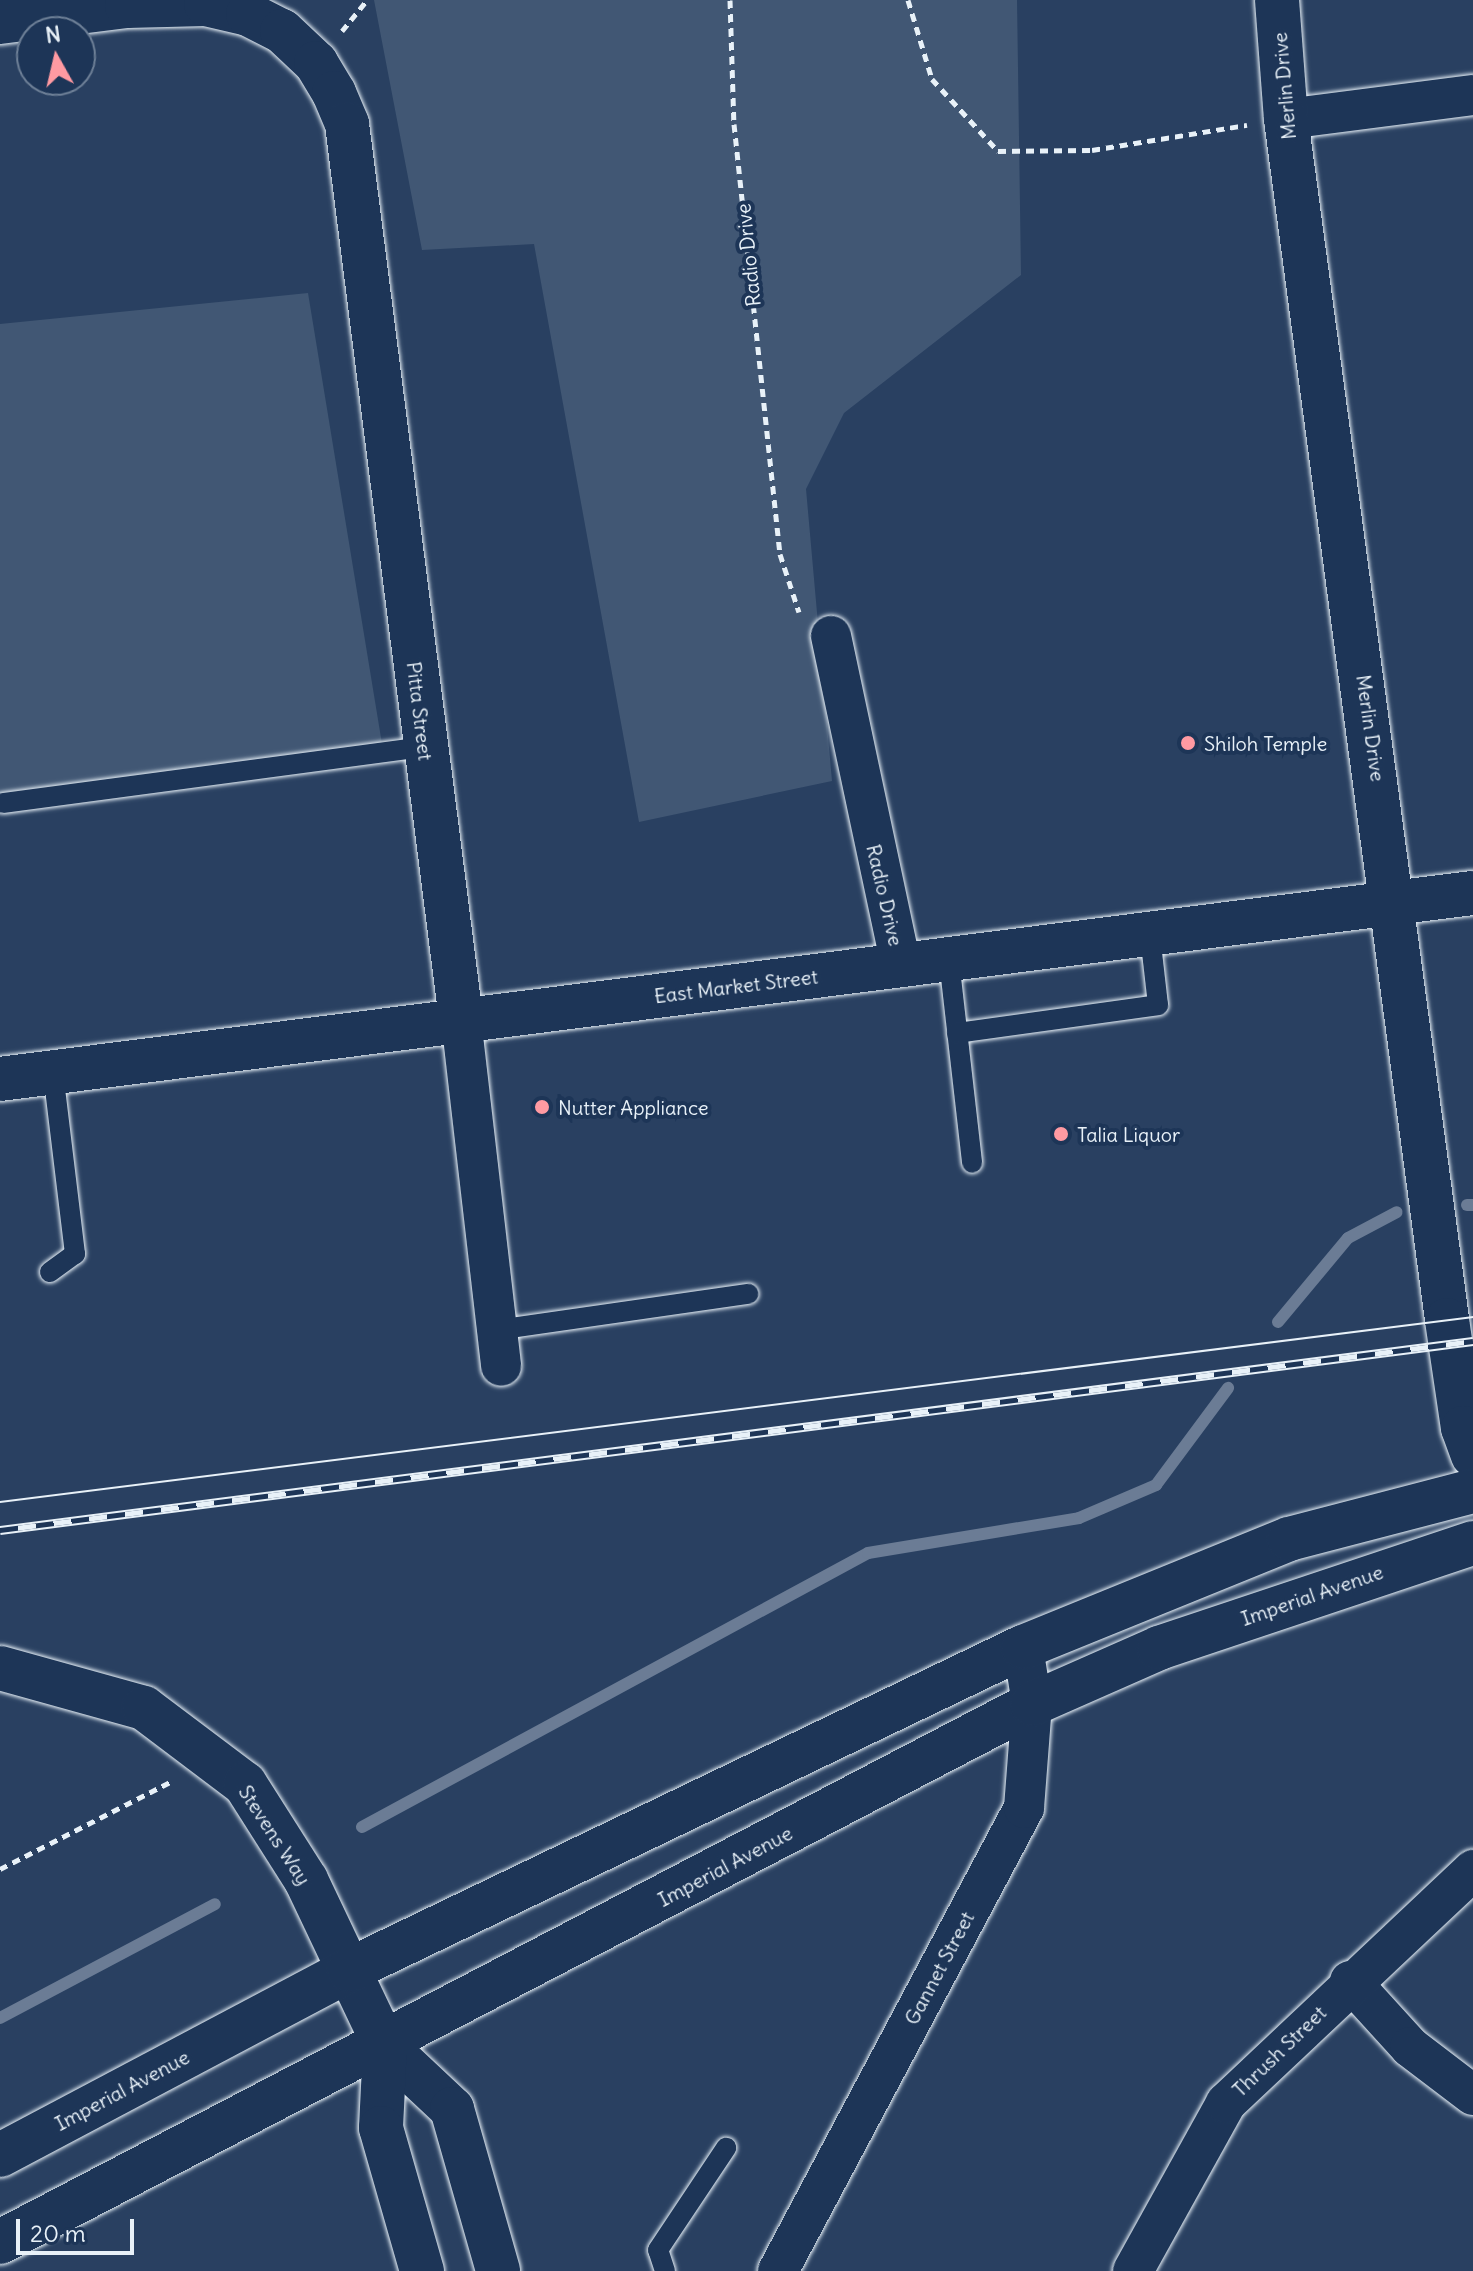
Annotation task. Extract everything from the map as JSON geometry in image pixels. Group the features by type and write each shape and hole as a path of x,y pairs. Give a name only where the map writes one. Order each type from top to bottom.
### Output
{"main road":[{"name":"Merlin Drive","path":"1277,0 1286,119 1395,901 1447,1320 1463,1428 1473,1455"},
{"name":"Pitta Street","path":"0,22 127,3 206,4 248,14 282,31 316,63 347,124 461,1019"},
{"name":"East Market Street","path":"0,1079 1473,893"},
{"name":"Imperial Avenue","path":"0,2155 349,1970 1023,1647 1289,1539 1473,1491"},
{"name":"Imperial Avenue","path":"0,2242 385,2046 1032,1704 1159,1648 1473,1543"},
{"name":"Stevens Way","path":"0,1668 144,1708 245,1784 306,1880 385,2046"},
{"path":"385,2046 381,2128 422,2271"},
{"path":"385,2046 452,2109 498,2271"}],"street":[{"path":"1286,119 1473,95"},
{"name":"Radio Drive","path":"831,636 901,966"},
{"name":"Pitta Street","path":"461,1019 499,1348"},
{"name":"Gannet Street","path":"778,2271 1024,1808 1032,1704 1023,1647"},
{"name":"Thrush Street","path":"1133,2271 1226,2103 1350,1981 1473,1870"},
{"path":"1350,1981 1410,2047 1473,2095"}],"lane":[{"path":"3,803 425,747"},
{"path":"957,1033 1158,1005 1150,935"},
{"path":"949,960 972,1163"},
{"path":"50,1272 75,1254 53,1072"},
{"path":"499,1348 748,1294"},
{"path":"665,2271 658,2250 726,2148"}],"path":[{"name":"Radio Drive","path":"730,0 734,124 780,554 794,608 831,636"},
{"path":"908,0 932,79 998,151 1092,150 1286,119"},
{"path":"0,1869 143,1799 210,1758"}],"shaded area":[{"path":"374,0 1017,0 1021,275 844,413 806,489 832,781 639,822 534,244 422,250"},
{"path":"308,293 382,744 0,793 0,324"}],"waterway":[{"path":"1467,1205 1473,1205"},
{"path":"1278,1322 1348,1238 1397,1212"},
{"path":"362,1827 868,1553 1079,1518 1156,1485 1228,1388"},
{"path":"0,2018 215,1904"}],"tram line":[{"path":"0,1502 1473,1317"}],"railway":[{"path":"0,1530 1473,1341"}],"place":[{"name":"Shiloh Temple","path":"1188,743"},
{"name":"Nutter Appliance","path":"542,1107"},
{"name":"Talia Liquor","path":"1061,1134"}]}
